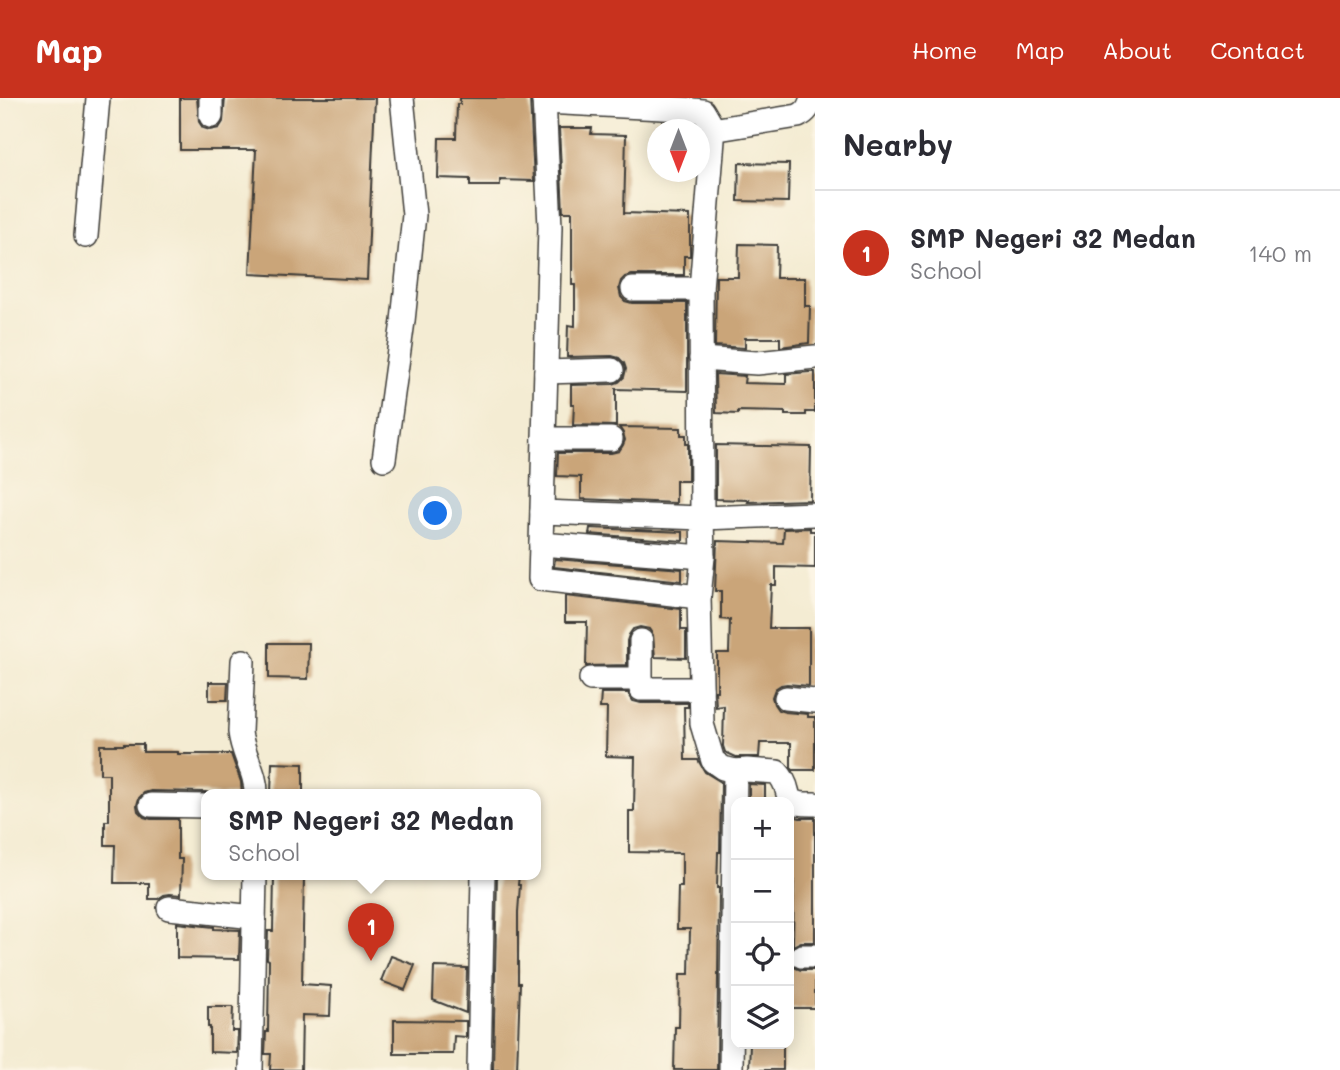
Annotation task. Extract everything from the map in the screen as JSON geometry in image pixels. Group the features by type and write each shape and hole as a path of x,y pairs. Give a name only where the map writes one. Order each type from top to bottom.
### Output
{"street":[{"path":"86,236 97,98"},
{"path":"384,459 414,215 402,98"},
{"path":"712,130 799,116 806,112 812,98"},
{"path":"699,597 540,579 550,227 544,100 682,108 703,111 710,123 713,140 701,289 703,557 699,597 702,724 713,761 723,768 735,771 777,772 784,778 788,797 793,803 815,804"},
{"path":"633,289 701,289"},
{"path":"701,359 757,363 815,357"},
{"path":"546,372 612,370"},
{"path":"544,439 611,439"},
{"path":"542,512 702,518 815,514"},
{"path":"541,544 703,557"},
{"path":"641,641 641,689 701,689"},
{"path":"243,661 241,743 257,789"},
{"path":"591,679 641,679"},
{"path":"786,698 815,701"},
{"path":"731,1070 735,771"},
{"path":"151,805 201,806"},
{"path":"251,1070 255,880"},
{"path":"479,1070 483,880"},
{"path":"169,908 254,917"}],"building":[{"path":"180,98 197,98 199,122 203,128 210,130 219,128 223,122 225,98 375,98 367,280 250,274 256,150 180,150"},
{"path":"460,98 530,98 534,181 500,180 500,186 470,186 470,179 438,178 439,138 456,138 457,104 460,104"},
{"path":"559,128 592,128 591,134 626,135 624,213 690,215 690,256 684,256 684,275 632,275 621,281 619,288 621,297 632,303 687,303 687,391 616,389 616,426 573,425 571,385 613,384 624,377 626,369 619,358 612,356 567,357 568,325 575,326 575,285 572,285 572,212 563,212"},
{"path":"739,163 789,164 788,202 738,201"},
{"path":"739,244 777,245 776,278 805,278 805,306 810,306 809,343 780,347 780,338 745,338 745,348 715,346 716,277 738,277"},
{"path":"815,372 815,412 806,412 806,415 785,415 785,412 716,413 715,374 745,376 744,383 786,384 786,374"},
{"path":"619,427 681,428 681,435 686,435 688,444 688,481 676,481 676,503 581,499 581,477 557,476 558,453 619,451 625,440"},
{"path":"716,445 811,447 810,500 748,502 749,500 716,499"},
{"path":"590,528 683,532 683,541 589,534"},
{"path":"810,528 810,531 815,531 815,568 776,567 776,585 771,585 769,628 809,628 809,686 781,685 775,689 772,697 778,710 815,717 815,770 793,770 791,743 760,743 759,757 736,757 725,752 723,746 724,706 716,707 717,653 729,653 730,620 721,619 721,591 715,591 717,541 783,543 784,529"},
{"path":"555,559 682,569 682,581 554,567"},
{"path":"565,596 681,609 681,630 686,630 686,658 655,657 653,635 649,629 640,627 633,629 629,635 627,665 586,666 587,622 565,622"},
{"path":"269,643 309,643 308,679 269,678"},
{"path":"209,682 228,682 227,700 209,700"},
{"path":"601,693 628,693 633,701 641,703 688,703 688,707 684,707 685,760 698,760 705,772 721,782 717,888 717,1070 674,1070 675,1027 679,1027 680,974 689,974 690,929 677,929 678,887 682,887 682,853 629,852 629,811 634,811 635,757 606,756 607,708 600,708"},
{"path":"143,744 143,752 231,754 242,789 151,791 139,798 138,811 144,817 178,819 178,859 182,859 181,895 170,894 149,899 149,883 114,883 115,845 105,845 105,821 109,821 109,774 100,774 100,745"},
{"path":"272,763 303,764 303,789 271,789"},
{"path":"749,784 765,785 765,797 749,797"},
{"path":"794,816 815,818 815,942 801,942 794,946"},
{"path":"274,880 304,880 302,984 331,986 330,1016 302,1015 301,1070 270,1070 271,1054 265,1054 268,1032 268,931 273,931"},
{"path":"497,880 518,880 520,983 517,1070 493,1070"},
{"path":"177,923 240,930 239,959 177,958"},
{"path":"391,956 415,965 405,990 381,981"},
{"path":"434,967 467,968 466,1013 433,1000"},
{"path":"794,967 801,970 815,970 815,1008 794,1008"},
{"path":"208,1007 233,1007 232,1031 238,1031 237,1053 210,1052"},
{"path":"394,1020 466,1021 466,1037 454,1036 453,1054 394,1054"},
{"path":"750,1049 783,1049 783,1070 749,1070"}],"place":[{"name":"SMP Negeri 32 Medan","path":"371,961"}]}
